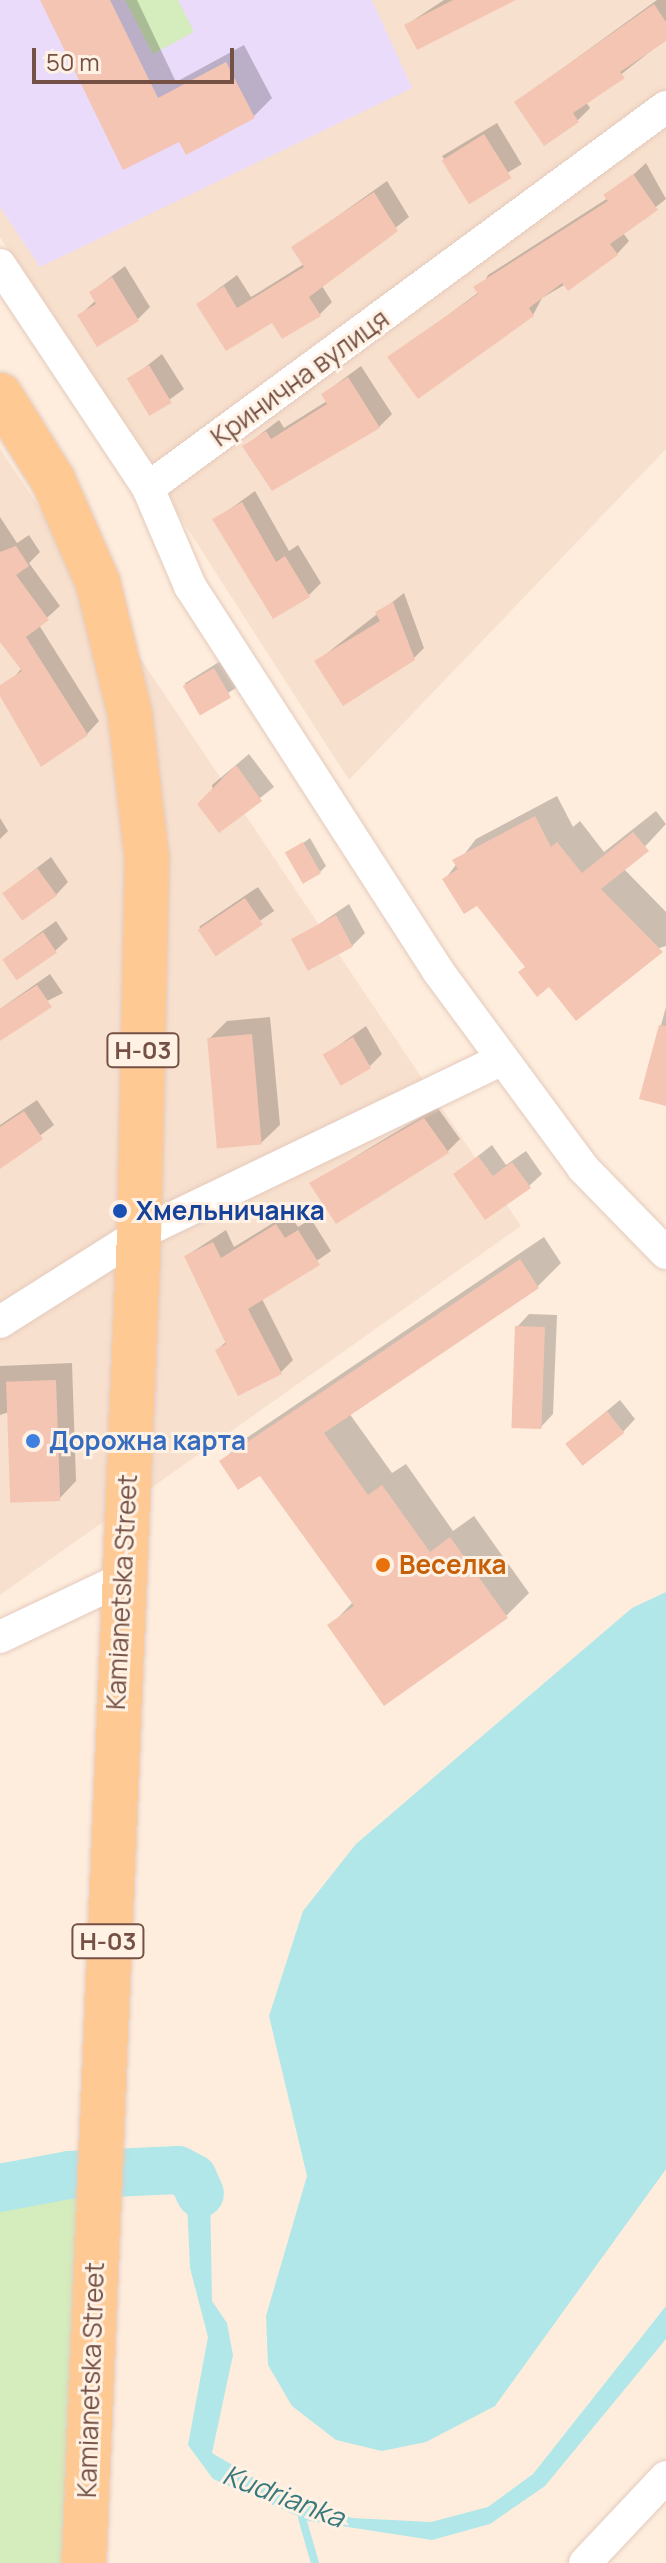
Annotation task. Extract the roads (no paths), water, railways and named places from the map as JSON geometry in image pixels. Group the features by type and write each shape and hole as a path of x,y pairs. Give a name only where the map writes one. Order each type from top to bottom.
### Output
{"main road":[{"name":"Kamianetska Street","path":"0,395 53,480 98,583 130,714 147,858 139,1234 122,1579 84,2563"}],"street":[{"name":"Кринична вулиця","path":"148,488 666,107"},
{"path":"0,265 148,488 190,586 502,1059 583,1168 666,1253"},
{"path":"0,1322 139,1234 502,1059"},
{"path":"0,1637 122,1579"},
{"path":"585,2563 666,2477"}],"water":[{"path":"666,1592 666,2169 495,2406 426,2442 382,2451 336,2440 292,2406 268,2365 266,2316 307,2176 269,2016 303,1911 356,1844 632,1608"},
{"path":"191,2157 204,2165 210,2186 212,2301 227,2323 233,2355 212,2453 268,2486 352,2518 431,2522 488,2507 533,2474 666,2306 666,2339 545,2486 490,2524 432,2540 309,2521 213,2479 188,2445 208,2337 190,2268 187,2202 179,2181 146,2176 147,2160"},
{"path":"141,2161 139,2175 0,2201 0,2178 22,2172"}],"waterway":[{"name":"Kudrianka","path":"0,2188 69,2175 178,2170 193,2178 200,2194"},
{"path":"302,2518 315,2563"}],"place":[{"name":"Хмельничанка","path":"120,1211"},
{"name":"Дорожна карта","path":"33,1441"},
{"name":"Веселка","path":"383,1565"}]}
